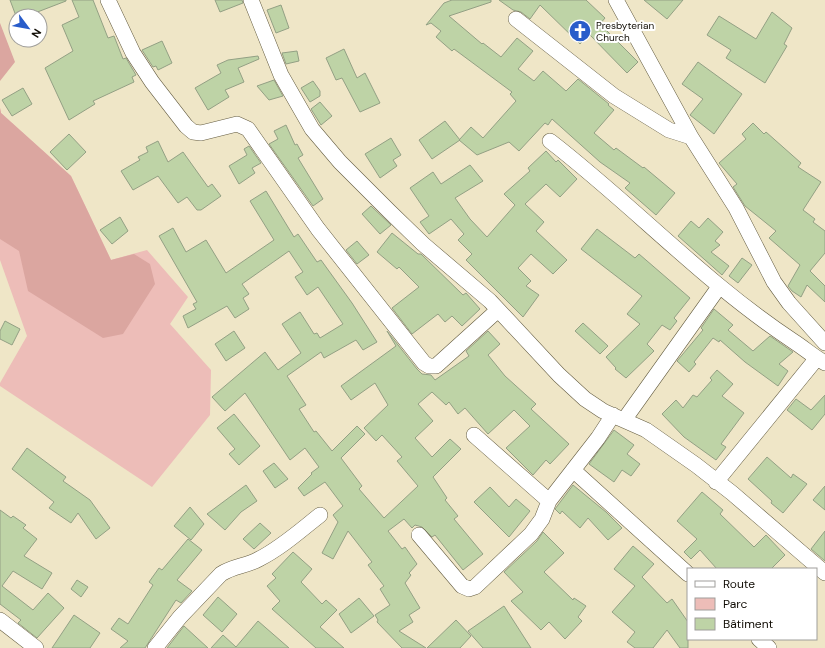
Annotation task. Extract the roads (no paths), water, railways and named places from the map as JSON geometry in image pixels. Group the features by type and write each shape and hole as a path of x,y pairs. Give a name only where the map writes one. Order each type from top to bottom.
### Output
{"street":[{"path":"108,0 133,53 152,82 186,126 193,132 201,133 232,124 241,125 248,130 318,229 424,363 429,366 436,366 498,310"},
{"path":"251,0 281,75 312,129 323,143 423,244 498,310 559,375 585,399 619,418 646,430 696,465 738,498 825,572"},
{"path":"616,0 691,137 736,208 774,282 789,303 825,343"},
{"path":"516,19 614,96 669,130 691,137"},
{"path":"550,141 587,170 719,287 821,361 716,482"},
{"path":"419,535 462,586 469,589 475,587 531,534 542,519 548,501 619,418 719,287"},
{"path":"474,435 548,501"},
{"path":"573,470 687,573"},
{"path":"155,648 186,611 221,574 228,569 258,560 274,550 320,515"},
{"path":"0,620 36,648"},
{"path":"760,640 769,648"}],"place":[{"name":"Presbyterian Church","path":"580,31"}]}
